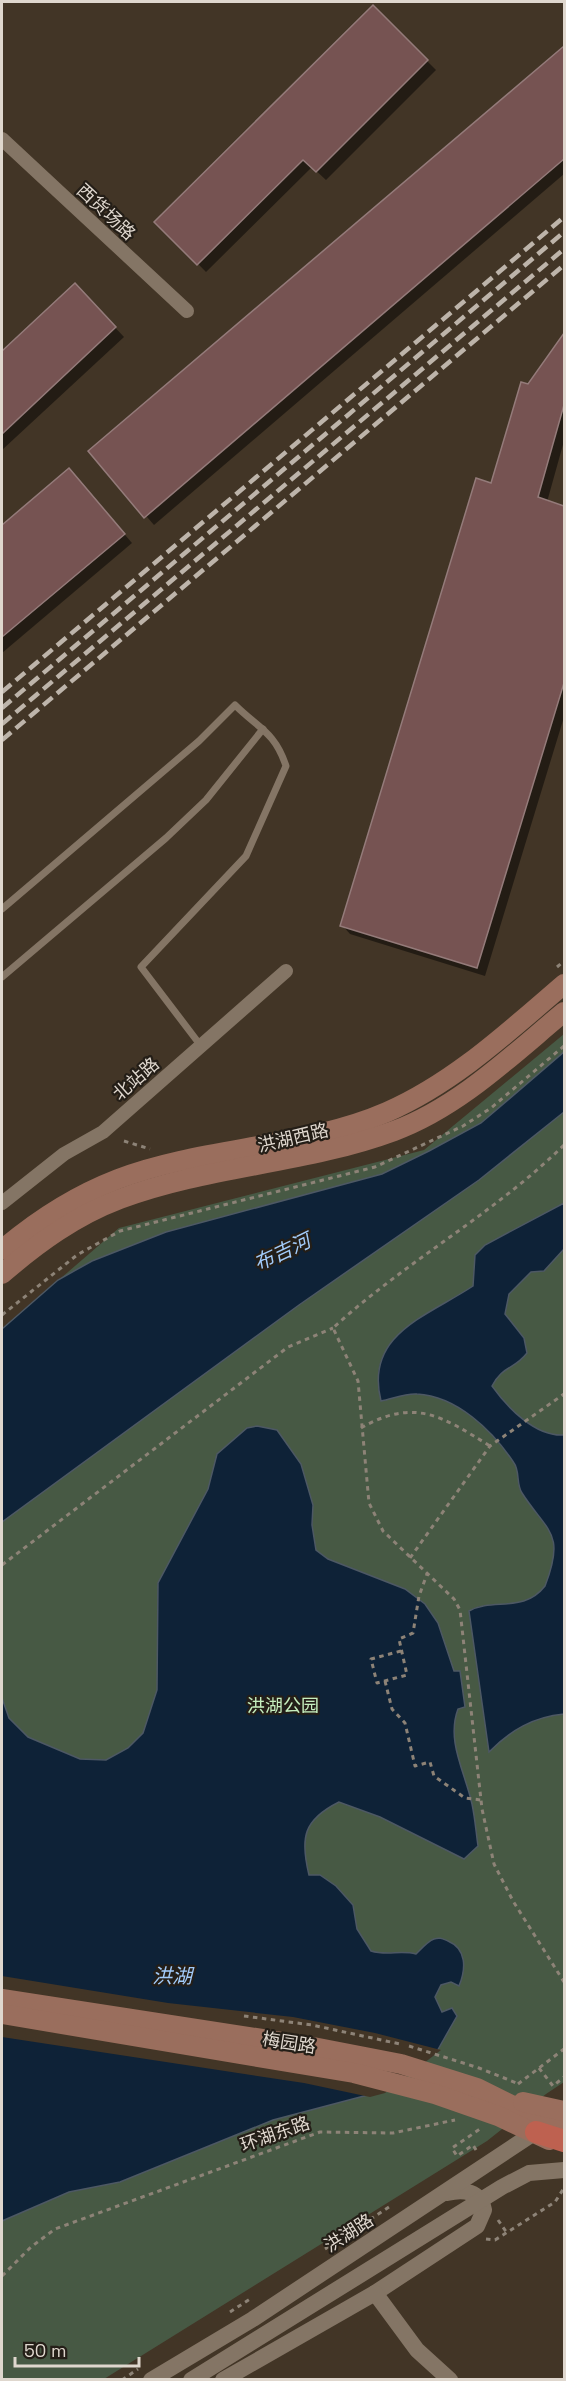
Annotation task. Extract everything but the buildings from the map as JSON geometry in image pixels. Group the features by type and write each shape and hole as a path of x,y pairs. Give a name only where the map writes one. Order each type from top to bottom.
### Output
{"highway":[{"path":"536,2132 564,2141"}],"main road":[{"name":"洪湖西路","path":"2,1250 54,1210 119,1179 294,1138 386,1113 423,1094 480,1056 560,976"},
{"name":"洪湖西路","path":"2,1274 62,1227 118,1199 164,1185 308,1156 394,1131 471,1088 564,1012"},
{"name":"梅园路","path":"2,1999 359,2055 477,2088 564,2131"},
{"name":"梅园路","path":"2,2014 306,2064 394,2083 498,2116 564,2148"},
{"path":"477,2088 564,2111"}],"street":[{"name":"西货场路","path":"2,139 187,311"},
{"name":"北站路","path":"2,1203 64,1154 103,1132 286,971"},
{"name":"洪湖路","path":"147,2373 254,2319 445,2194 564,2111"},
{"path":"191,2379 509,2183 529,2173 564,2170"},
{"path":"223,2379 375,2293 477,2226 484,2210 479,2197 466,2191 445,2194"},
{"path":"375,2293 417,2350 450,2379"}],"lane":[{"path":"2,909 192,748 235,705 263,729 280,748 286,766 246,856 141,967 201,1046"},
{"path":"2,977 166,838 206,800 263,729"}],"path":[{"path":"560,976 564,961"},
{"path":"2,1315 77,1255 120,1231 375,1167 464,1126 491,1108 564,1046"},
{"path":"124,1141 155,1150"},
{"path":"2,1565 288,1347 333,1328 370,1294 508,1194 564,1145"},
{"path":"333,1328 358,1381 369,1503 383,1531 454,1599 460,1610 481,1800 494,1864 513,1901 564,1982"},
{"path":"410,1558 490,1446 533,1419 564,1395"},
{"path":"361,1428 384,1414 426,1412 458,1426 490,1446"},
{"path":"401,1651 371,1659 377,1683 407,1675 399,1639 413,1633 419,1596 427,1574"},
{"path":"385,1681 392,1709 405,1723 415,1766 430,1762 434,1776 465,1798 481,1800"},
{"path":"515,2086 564,2049"},
{"path":"539,2068 553,2086 564,2077"},
{"path":"453,2117 463,2120"},
{"name":"环湖东路","path":"2,2276 31,2247 55,2229 320,2132 393,2133 457,2120"},
{"path":"472,2124 482,2128 452,2148 457,2156 473,2145 476,2150"},
{"path":"460,2161 484,2144"},
{"path":"495,2240 555,2202 564,2188"},
{"path":"317,2255 393,2204"},
{"path":"223,2316 251,2299"},
{"path":"122,2379 147,2373"}],"green space":[{"name":"洪湖公园","path":"564,1034 564,2082 487,2141 104,2379 2,2379 2,1329 119,1228 424,1150"}],"water":[{"name":"布吉河","path":"564,1052 564,1112 479,1180 299,1305 2,1522 2,1329 58,1280 92,1261 166,1232 382,1174 481,1123"},
{"path":"564,1203 564,1249 544,1271 531,1272 509,1294 505,1314 524,1338 527,1353 500,1374 492,1386 514,1411 532,1426 553,1434 564,1435 564,1714 542,1718 523,1726 489,1752 469,1611 488,1605 518,1603 536,1595 545,1586 554,1554 554,1543 546,1525 520,1489 514,1463 485,1428 460,1408 432,1396 413,1394 381,1401 378,1378 382,1359 391,1343 404,1330 473,1286 475,1255 485,1245"},
{"name":"洪湖","path":"257,1426 277,1430 301,1464 313,1505 312,1525 316,1550 328,1559 405,1589 425,1604 438,1623 454,1671 460,1671 465,1707 458,1709 454,1733 455,1745 472,1804 478,1846 464,1859 380,1817 339,1802 311,1823 305,1840 309,1875 320,1875 336,1886 353,1905 357,1929 371,1951 416,1954 429,1941 438,1938 448,1941 459,1949 464,1966 459,1986 451,1982 441,1985 435,1997 442,2012 452,2008 457,2016 436,2053 383,2091 273,2120 120,2182 69,2192 2,2221 2,1698 9,1718 28,1737 80,1759 106,1760 128,1748 143,1733 157,1690 158,1583 208,1489 217,1454 247,1428"}],"pier":[{"path":"2,1976 168,2003 293,2017 375,2033 441,2050 385,2093 370,2097 304,2083 2,2037"}],"railway":[{"path":"2,692 564,217"},
{"path":"2,708 564,232"},
{"path":"2,724 564,249"},
{"path":"2,740 564,265"}]}
